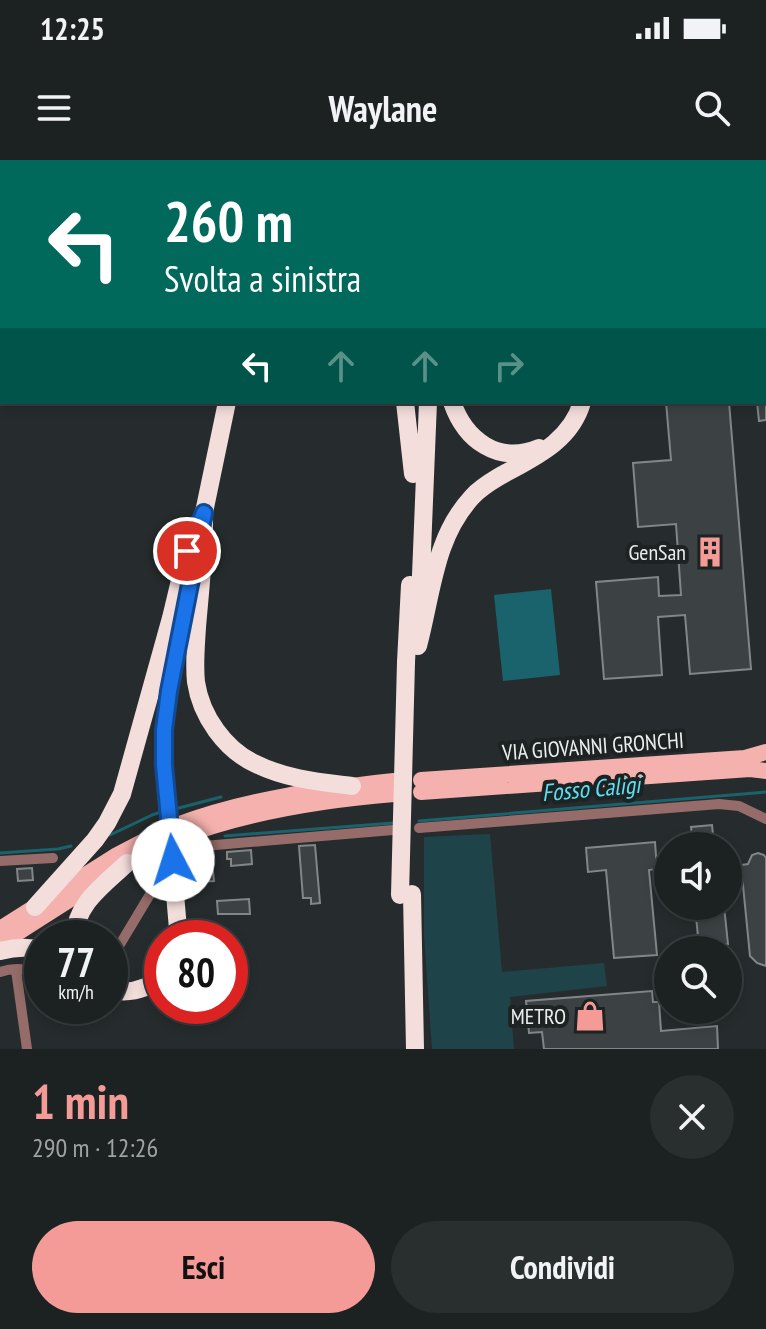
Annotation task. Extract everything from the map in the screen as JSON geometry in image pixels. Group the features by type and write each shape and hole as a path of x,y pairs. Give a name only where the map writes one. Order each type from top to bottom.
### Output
{"highway":[{"path":"214,469 217,404"},
{"path":"177,920 163,741 166,710 227,404"},
{"path":"214,469 239,404"},
{"path":"405,404 413,474"},
{"path":"414,657 416,404"},
{"path":"404,1049 401,994 428,404"},
{"path":"453,404 464,428 490,448 505,453 534,450 559,439"},
{"path":"414,657 437,559 458,515 478,491 559,439 574,422 581,404"},
{"path":"204,513 204,555 195,665 198,693 216,730 236,752 260,766 301,779 352,786"},
{"path":"35,907 83,856 120,800 187,551 204,513"},
{"path":"77,920 84,905 127,863"},
{"path":"406,895 415,1049"},
{"path":"0,951 24,947"}],"main road":[{"name":"VIA GIOVANNI GRONCHI","path":"766,752 745,758 421,786 750,769 766,771"},
{"path":"0,929 117,855 174,838 224,822 394,788 352,786 229,808 174,838 127,863 0,944"}],"street":[{"path":"419,828 719,804 739,806 766,819"},
{"path":"174,838 199,846 393,830"},
{"path":"174,838 179,857"},
{"path":"0,861 53,858"},
{"path":"128,931 167,866"},
{"path":"16,970 27,1049"},
{"path":"0,972 24,970"}],"shaded area":[{"path":"551,589 560,675 503,681 494,595"},
{"path":"490,834 502,972 604,963 607,986 510,997 514,1049 432,1049 424,934 424,837"}],"building":[{"name":"GenSan","path":"666,404 729,404 751,669 690,674 685,615 658,617 662,675 604,679 596,582 658,577 659,596 681,595 676,524 638,527 633,463 671,460"},
{"path":"757,404 766,404 766,420 759,421"},
{"path":"712,825 713,832 692,832 691,827"},
{"path":"654,842 654,869 649,870 654,955 614,958 606,870 588,872 586,848"},
{"path":"315,845 320,903 311,904 311,898 303,898 299,846"},
{"path":"251,850 252,864 231,866 231,859 227,859 227,852"},
{"path":"211,853 214,881 201,882 198,855"},
{"path":"758,853 766,858 766,966 750,956 742,865 748,864 752,855"},
{"path":"32,868 33,880 18,881 17,869"},
{"path":"249,899 250,914 218,914 217,901"},
{"path":"696,920 725,920 727,936 698,936"},
{"name":"METRO","path":"652,991 654,1024 661,1024 661,1031 717,1026 718,1049 544,1049 542,1032 529,1033 526,1001"}],"waterway":[{"name":"Fosso Caligi","path":"419,821 766,792"},
{"name":"Fosso Caligi","path":"175,809 221,797"},
{"name":"Fosso Caligi","path":"110,835 161,812"},
{"name":"Fosso Caligi","path":"225,836 393,823"},
{"name":"Fosso Caligi","path":"0,853 71,846"}],"place":[{"name":"GenSan","path":"710,552"},
{"name":"METRO","path":"590,1016"}],"route":[{"path":"173,860 163,752 164,730 204,513 187,551"}]}
